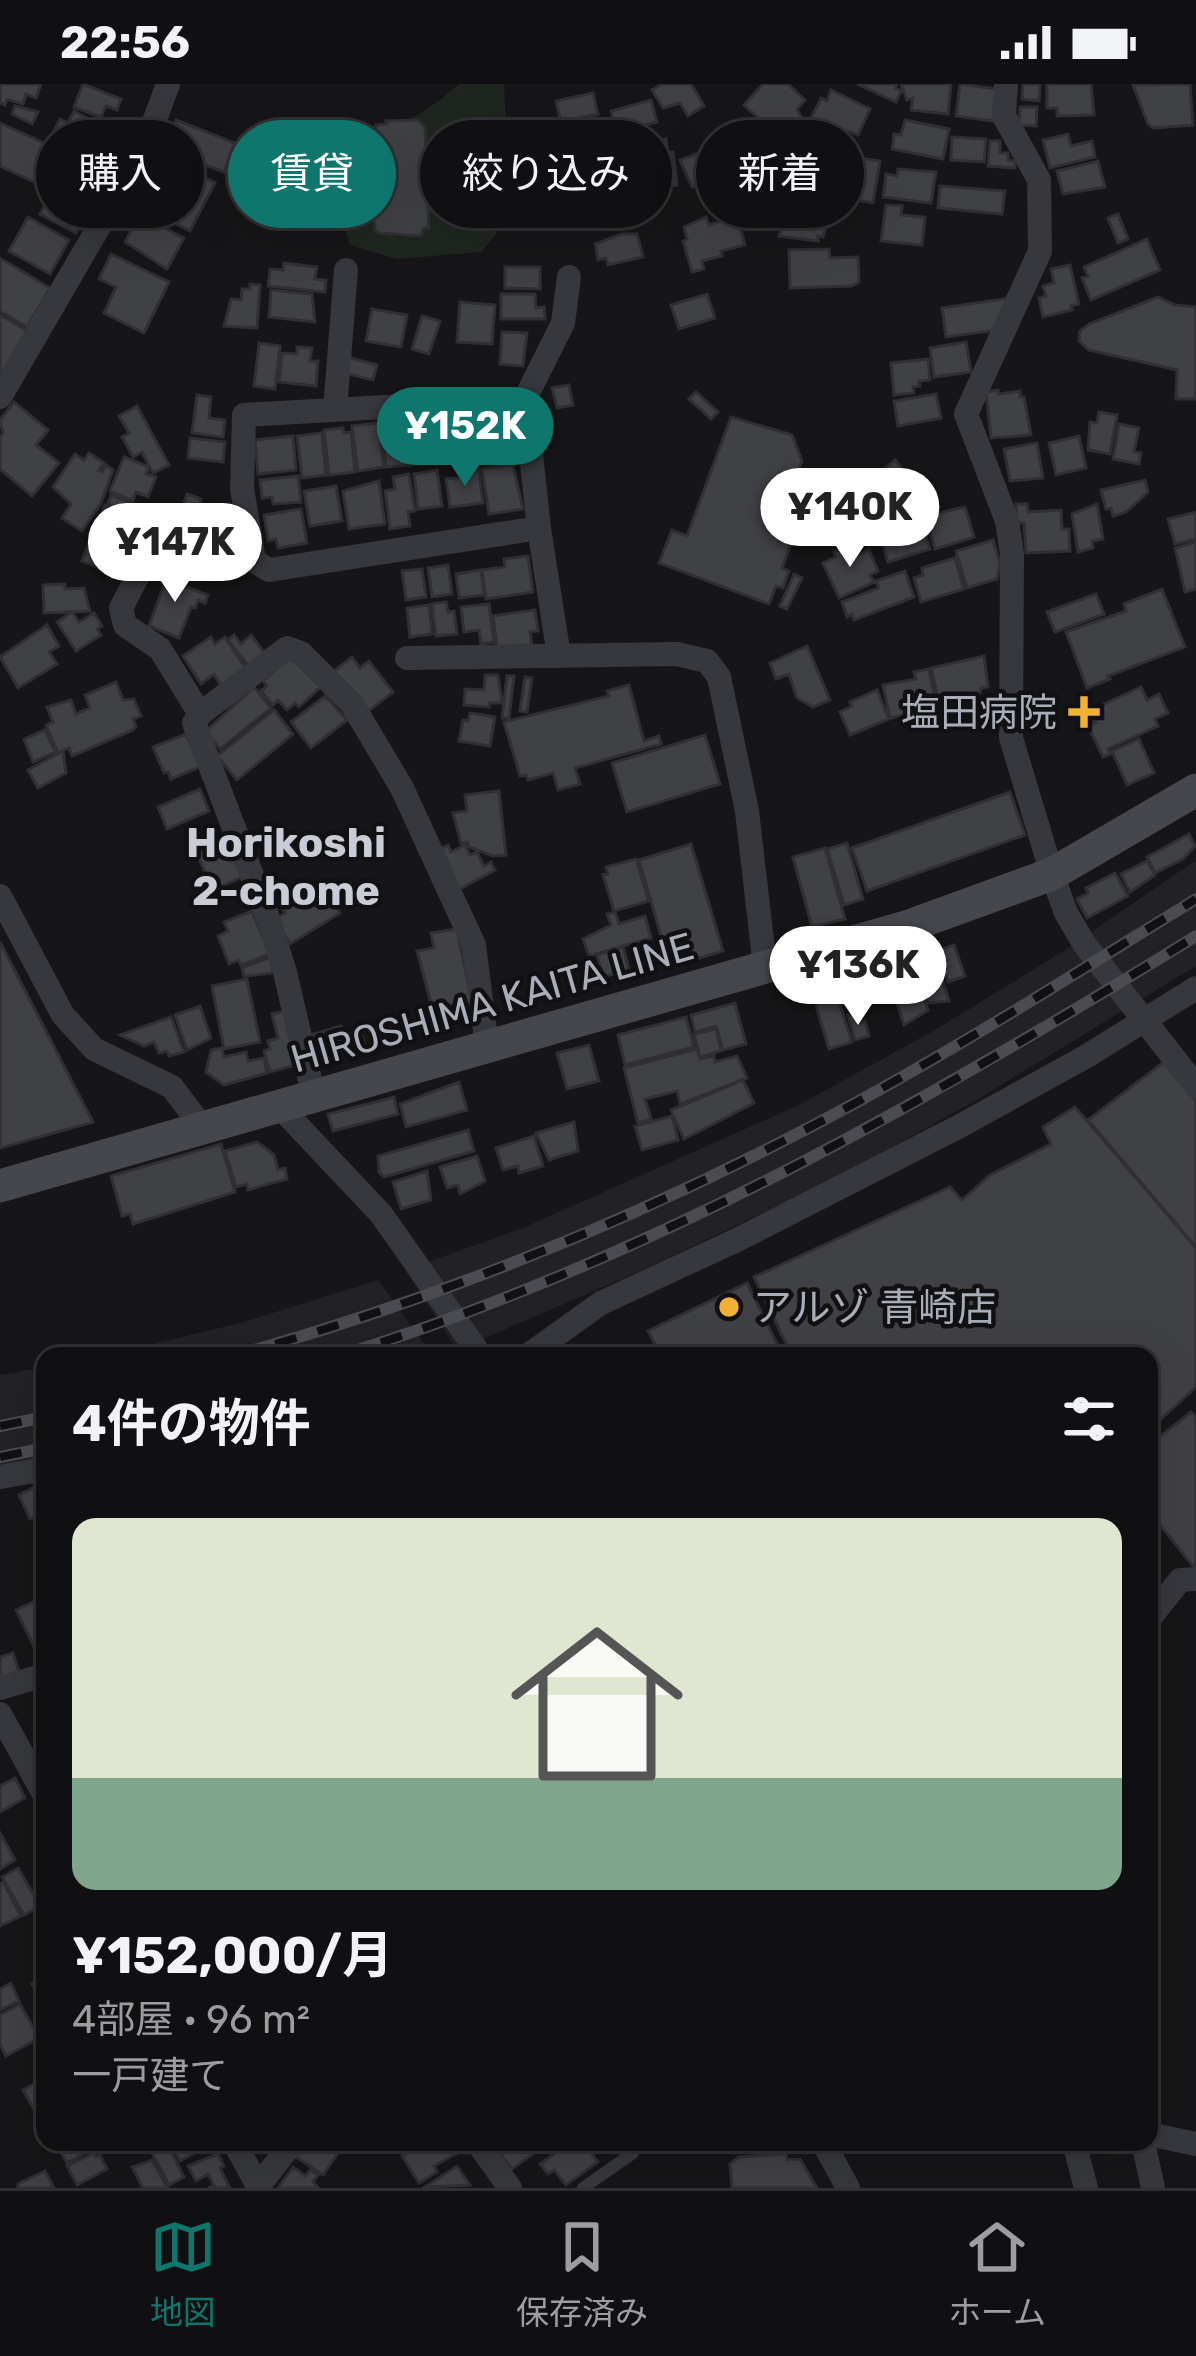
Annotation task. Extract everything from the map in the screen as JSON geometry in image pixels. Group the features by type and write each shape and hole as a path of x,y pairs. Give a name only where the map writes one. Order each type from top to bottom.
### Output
{"main road":[{"name":"HIROSHIMA KAITA LINE","path":"0,1186 909,926 1052,874 1196,790"}],"street":[{"path":"0,398 144,149 168,84"},
{"path":"1006,84 1004,116 1039,180 1040,250 966,414 1007,521 1012,554 1011,738 1066,913 1085,945 1196,1086"},
{"path":"335,410 346,270"},
{"path":"559,656 525,399 563,323 569,277"},
{"path":"525,399 244,415 242,488 254,561 268,570 539,528"},
{"path":"163,527 121,608 125,625 160,649 200,714"},
{"path":"314,1097 267,915 194,723 287,648 302,652 352,704 402,788 474,944 487,1047"},
{"path":"407,658 677,654 707,661 718,677 747,811 765,968"},
{"path":"0,896 63,1016 94,1048 172,1087 203,1128"},
{"path":"540,1347 602,1303 843,1187 1026,1090 1196,988"},
{"path":"280,1106 380,1214 476,1347"},
{"path":"0,1477 36,1471"},
{"path":"1158,1608 1180,1580 1196,1579"},
{"path":"0,1688 36,1678"},
{"path":"0,1714 36,1780"},
{"path":"1158,2136 1196,2144"},
{"path":"239,2151 258,2187 286,2151"},
{"path":"483,2151 510,2188"},
{"path":"828,2151 848,2188"},
{"path":"1076,2151 1086,2188"},
{"path":"1145,2151 1153,2188"}],"lane":[{"path":"583,2188 633,2153"}],"shaded area":[{"path":"459,84 504,84 506,120 420,120 420,228 501,228 481,252 397,259 350,245 345,228 396,228 396,127"},
{"path":"1196,860 1196,966 975,1101 838,1177 643,1270 464,1347 455,1347 405,1270 523,1228 799,1105 1062,952"},
{"path":"378,1280 426,1347 139,1347 240,1323"},
{"path":"36,1369 36,1462 0,1469 0,1375"}],"building":[{"path":"0,84 41,84 36,98 26,94 23,104 7,99 5,105 0,103"},
{"path":"83,84 121,99 117,110 106,106 101,117 74,107"},
{"path":"662,84 691,84 704,106 688,116 680,103 663,108 652,90"},
{"path":"763,84 788,84 805,100 797,109 803,120 760,120 744,105"},
{"path":"857,84 897,84 895,88 901,91 896,102"},
{"path":"901,84 951,84 948,114 911,110 913,98 907,100"},
{"path":"960,84 997,89 993,121 956,116"},
{"path":"1023,84 1040,84 1039,101 1022,99"},
{"path":"1047,84 1091,84 1094,115 1057,116 1057,108 1047,108"},
{"path":"1190,84 1193,125 1153,128 1148,124 1133,85"},
{"path":"831,90 870,109 864,122 811,118 821,98 827,101"},
{"path":"593,93 598,114 561,120 556,101"},
{"path":"651,100 656,120 613,120 611,111"},
{"path":"15,106 38,112 32,124 12,114"},
{"path":"1020,107 1037,107 1036,126 1019,125"},
{"path":"74,111 91,120 70,120"},
{"path":"905,120 949,129 943,159 892,149 894,134 901,135"},
{"path":"396,121 420,122 421,236 375,230 396,228"},
{"path":"0,123 36,139 36,183 0,166"},
{"path":"204,131 228,140 224,172 204,165"},
{"path":"1068,134 1071,146 1092,141 1095,157 1050,168 1043,140"},
{"path":"952,137 986,139 984,162 951,160"},
{"path":"990,141 1000,141 1000,153 1008,153 1015,168 988,166"},
{"path":"672,152 673,152 677,185 672,186"},
{"path":"696,154 696,185 692,187 680,160"},
{"path":"864,159 880,161 873,203 864,201"},
{"path":"1098,161 1105,187 1063,194 1057,171"},
{"path":"898,169 936,172 931,203 883,197 886,174 897,176"},
{"path":"204,177 215,183 204,204"},
{"path":"940,186 1005,191 1002,214 938,208"},
{"path":"886,205 902,206 901,215 925,217 922,245 881,241"},
{"path":"1118,214 1128,239 1118,243 1108,218"},
{"path":"28,217 36,221 36,228 48,228 69,240 50,274 9,251"},
{"path":"696,222 696,228 740,228 745,245 721,251 722,256 702,261 704,269 692,272 684,227"},
{"path":"132,228 164,228 184,238 167,269 125,242"},
{"path":"782,228 825,228 818,241 779,236"},
{"path":"637,234 643,257 608,265 606,258 598,260 595,244"},
{"path":"1147,239 1160,270 1091,300 1082,278 1088,276 1084,267"},
{"path":"829,249 830,258 858,257 859,282 790,288 789,250"},
{"path":"111,254 169,282 144,333 104,313 116,287 99,279"},
{"path":"0,258 50,288 27,327 0,311"},
{"path":"284,263 317,267 315,279 326,280 325,292 268,286 270,269 283,270"},
{"path":"1070,265 1079,304 1043,317 1039,298 1046,296 1043,286 1054,283 1051,269"},
{"path":"505,267 540,267 540,289 505,288"},
{"path":"250,284 260,285 257,328 224,326 231,299 241,300 242,289 250,289"},
{"path":"271,290 312,294 315,322 269,317"},
{"path":"501,294 535,294 536,308 544,307 545,319 501,319"},
{"path":"707,294 715,318 679,329 671,305"},
{"path":"1158,297 1196,307 1196,399 1176,399 1177,370 1089,350 1079,341 1080,331 1089,324"},
{"path":"1010,298 997,330 946,337 942,308"},
{"path":"460,302 495,305 492,344 457,342"},
{"path":"372,309 407,315 401,347 366,341"},
{"path":"0,315 31,333 0,375"},
{"path":"422,316 440,321 429,354 412,349"},
{"path":"502,332 527,333 523,366 500,364"},
{"path":"966,342 971,372 934,377 930,348"},
{"path":"259,343 280,346 275,389 254,386"},
{"path":"297,347 312,348 310,361 318,361 316,386 279,382 282,353 297,354"},
{"path":"347,357 377,365 373,380 344,373"},
{"path":"928,359 930,380 919,381 914,393 894,395 891,363"},
{"path":"569,385 573,405 557,408 552,388"},
{"path":"998,390 999,394 1020,391 1031,435 991,438 986,392"},
{"path":"696,392 718,412 711,419 689,399"},
{"path":"936,394 941,418 898,426 894,401"},
{"path":"197,395 211,397 209,418 225,420 223,437 192,433"},
{"path":"14,402 48,430 36,445 59,463 32,496 0,469 0,420"},
{"path":"137,406 169,465 153,473 142,452 133,457 122,437 129,433 119,416"},
{"path":"1099,412 1117,415 1110,454 1088,450 1090,422 1097,423"},
{"path":"461,413 467,458 446,461 440,416"},
{"path":"483,413 490,455 470,458 463,416"},
{"path":"507,414 514,451 495,454 489,417"},
{"path":"731,417 792,435 802,461 795,480 812,486 782,568 789,571 783,588 776,586 769,604 659,563 672,530 687,536"},
{"path":"437,419 441,461 415,464 410,422"},
{"path":"408,421 412,465 386,467 382,424"},
{"path":"378,423 384,467 358,471 352,426"},
{"path":"1119,424 1139,428 1134,452 1141,453 1139,464 1113,459"},
{"path":"343,428 344,433 351,432 355,472 329,475 324,430"},
{"path":"322,433 326,475 302,478 297,436"},
{"path":"293,436 296,470 258,474 255,440"},
{"path":"1079,436 1086,468 1056,475 1049,443"},
{"path":"190,438 225,442 223,462 188,458"},
{"path":"1037,443 1043,478 1010,481 1004,449"},
{"path":"89,453 104,463 99,470 106,465 113,470 101,503 82,531 62,518 71,504 53,487 75,454 84,460"},
{"path":"124,457 149,467 146,474 156,477 148,497 136,492 133,501 110,491"},
{"path":"895,460 920,490 904,504 897,496 888,504 883,498 858,520 837,489 848,480 855,488"},
{"path":"513,465 523,509 489,514 482,469"},
{"path":"478,466 483,503 450,507 446,479 464,477 464,468"},
{"path":"437,470 442,506 418,509 414,474"},
{"path":"409,474 415,511 408,512 410,526 390,529 385,491 395,489 393,477"},
{"path":"298,476 301,502 273,504 272,497 262,498 260,480"},
{"path":"1145,480 1148,492 1126,512 1113,516 1111,508 1106,509 1101,490"},
{"path":"379,481 385,524 349,529 343,491"},
{"path":"336,486 342,521 310,526 304,491"},
{"path":"187,494 201,499 199,505 207,508 202,525 211,528 209,535 177,524"},
{"path":"111,495 145,508 141,516 108,504"},
{"path":"1016,504 1027,504 1028,512 1061,510 1062,529 1069,529 1070,551 1026,553 1024,523 1017,523"},
{"path":"1097,504 1103,539 1078,552 1072,514"},
{"path":"105,505 139,521 130,544 95,530"},
{"path":"965,507 974,537 935,549 925,516"},
{"path":"301,509 307,543 278,548 276,539 268,541 264,515"},
{"path":"1196,512 1196,539 1175,544 1168,519"},
{"path":"902,520 904,529 922,524 930,549 888,562 878,527"},
{"path":"92,534 117,543 111,558 119,561 114,574 82,561"},
{"path":"993,540 1000,563 997,579 967,588 956,551"},
{"path":"1196,542 1196,589 1185,592 1175,548"},
{"path":"853,543 858,555 869,550 878,571 870,575 874,582 839,598 823,563"},
{"path":"183,544 213,554 210,561 216,563 211,580 175,568"},
{"path":"528,556 533,592 486,599 482,570 505,567 504,559"},
{"path":"955,558 964,589 921,602 914,578 923,575 922,568"},
{"path":"448,565 452,594 432,597 428,568"},
{"path":"170,569 185,575 181,585 208,595 205,603 198,600 191,607 179,638 149,626"},
{"path":"422,569 426,597 406,600 402,571"},
{"path":"481,570 484,595 459,598 456,574"},
{"path":"905,571 914,597 854,620 852,614 847,617 842,602 879,588 876,581"},
{"path":"794,574 802,578 787,609 780,606"},
{"path":"65,584 65,589 84,588 90,611 44,613 43,585"},
{"path":"1162,589 1185,647 1087,688 1066,632 1126,611 1124,604"},
{"path":"1096,594 1104,614 1055,632 1047,612"},
{"path":"446,602 448,612 454,611 457,634 436,636 432,604"},
{"path":"489,604 494,642 481,644 479,630 464,632 461,607"},
{"path":"429,605 432,634 410,637 407,608"},
{"path":"535,610 538,631 530,632 532,645 497,647 493,616"},
{"path":"72,612 79,622 94,613 102,626 97,629 101,635 76,651 57,622"},
{"path":"47,625 59,646 49,652 57,664 18,688 0,657"},
{"path":"234,635 241,644 251,635 266,655 250,668 228,640"},
{"path":"211,637 215,644 225,637 246,669 221,686 214,674 201,684 183,656"},
{"path":"807,646 830,700 813,707 797,698 789,674 776,679 770,663"},
{"path":"984,656 988,687 981,688 978,698 939,703 931,668"},
{"path":"290,657 325,683 299,707 295,703 287,710 278,700 273,705 261,691 267,686 263,681"},
{"path":"352,657 360,668 369,661 393,692 366,713 334,671"},
{"path":"929,669 937,708 890,718 883,685 916,679 914,672"},
{"path":"485,675 498,675 502,703 464,705 465,689 484,690"},
{"path":"507,676 514,676 509,718 502,718"},
{"path":"525,677 532,678 527,712 520,711"},
{"path":"116,682 123,700 134,699 141,716 133,719 133,730 72,756 69,748 58,753 46,725 53,722 47,707 71,700 76,714 90,708 85,695"},
{"path":"629,685 644,741 659,736 661,744 575,768 580,784 558,790 553,773 528,780 520,776 504,722 609,696 607,691"},
{"path":"254,687 271,708 220,749 206,731"},
{"path":"1141,687 1147,700 1159,694 1168,713 1155,719 1158,726 1108,749 1110,754 1103,757 1088,726 1097,722 1089,722 1085,713"},
{"path":"877,690 889,719 850,735 840,712"},
{"path":"325,696 347,720 311,748 291,722"},
{"path":"274,710 293,734 237,780 217,756"},
{"path":"470,713 495,717 490,746 459,741 463,720 468,721"},
{"path":"45,730 55,752 33,762 24,739"},
{"path":"186,734 200,767 171,779 153,747"},
{"path":"705,735 720,784 627,812 612,763"},
{"path":"1139,739 1154,773 1127,785 1112,751"},
{"path":"63,751 66,773 38,788 28,770"},
{"path":"200,789 209,811 167,829 158,807"},
{"path":"499,791 506,855 493,856 461,843 453,813 467,811 465,795"},
{"path":"1010,792 1025,835 867,891 852,848"},
{"path":"1189,834 1195,846 1183,859 1155,873 1147,857"},
{"path":"227,843 242,877 213,890 199,851"},
{"path":"847,843 863,899 844,905 827,849"},
{"path":"691,844 723,951 670,967 639,860"},
{"path":"448,845 451,852 465,845 470,855 477,852 484,866 491,862 495,870 456,891 436,851"},
{"path":"825,848 845,919 812,927 793,857"},
{"path":"636,859 649,901 614,911 603,875 608,874 606,867"},
{"path":"1147,861 1155,875 1130,892 1121,874"},
{"path":"1115,873 1128,896 1087,918 1077,899 1088,893 1086,888"},
{"path":"312,883 315,888 322,884 340,913 290,944 275,919 285,913 279,903"},
{"path":"252,911 270,954 241,965 238,960 229,964 218,936 228,931 224,922"},
{"path":"615,912 619,924 645,916 651,938 589,956 583,939 611,925 607,914"},
{"path":"457,929 472,1002 432,1007 417,951 434,948 431,933"},
{"path":"0,942 93,1122 0,1148"},
{"path":"954,945 965,976 948,982 937,951"},
{"path":"623,947 629,970 603,977 597,955"},
{"path":"271,957 273,973 244,976 242,968"},
{"path":"936,959 949,1001 928,1003 916,966"},
{"path":"914,967 928,1010 904,1025 888,976"},
{"path":"866,973 873,996 843,1004 836,981"},
{"path":"247,979 260,1042 224,1049 212,986"},
{"path":"836,992 852,1042 829,1049 814,999"},
{"path":"735,1003 746,1044 723,1050 716,1026 695,1032 691,1015"},
{"path":"200,1006 211,1038 187,1050 175,1015"},
{"path":"286,1011 300,1064 270,1072 264,1051 270,1049 268,1041 278,1038 272,1014"},
{"path":"856,1013 858,1024 865,1021 869,1036 855,1040 848,1015"},
{"path":"171,1017 184,1052 169,1056 167,1051 159,1053 154,1042 144,1046 120,1035"},
{"path":"686,1017 694,1047 625,1065 618,1035"},
{"path":"341,1026 343,1033 360,1029 365,1046 316,1060 310,1035"},
{"path":"716,1029 721,1051 700,1057 694,1034"},
{"path":"589,1045 599,1081 567,1089 557,1053"},
{"path":"222,1048 224,1057 246,1052 248,1061 264,1058 267,1073 224,1085 206,1072 211,1050"},
{"path":"697,1049 700,1059 714,1056 715,1062 737,1056 747,1078 680,1104 677,1091 645,1099 651,1119 638,1123 624,1068"},
{"path":"1165,1061 1196,1101 1196,1247 1088,1120"},
{"path":"743,1080 754,1103 684,1139 671,1110"},
{"path":"459,1082 467,1110 406,1127 400,1104"},
{"path":"394,1097 398,1114 333,1131 328,1114"},
{"path":"1075,1107 1196,1248 1196,1387 1158,1422 1158,1347 788,1347 754,1277 950,1187 962,1200 990,1175 1051,1144 1043,1127"},
{"path":"672,1116 678,1140 642,1150 635,1126"},
{"path":"574,1122 578,1151 549,1160 536,1133"},
{"path":"468,1130 474,1151 384,1177 379,1172 378,1156"},
{"path":"534,1136 543,1166 519,1173 518,1166 503,1170 496,1148"},
{"path":"257,1142 274,1155 278,1170 285,1168 287,1179 248,1190 247,1184 236,1187 225,1151"},
{"path":"221,1144 235,1192 133,1224 130,1214 122,1216 111,1176"},
{"path":"477,1156 485,1181 460,1194 458,1185 447,1188 440,1167"},
{"path":"427,1171 431,1200 401,1209 393,1182"},
{"name":"アルゾ 青崎店","path":"747,1283 779,1347 656,1347 648,1331"},
{"path":"1191,1412 1196,1417 1196,1570 1158,1522 1158,1438"},
{"path":"33,1488 36,1516 30,1519 19,1495"},
{"path":"36,1600 36,1651 16,1610"},
{"path":"13,1653 19,1672 0,1678 0,1657"},
{"path":"15,1778 25,1798 0,1812 0,1786"},
{"path":"0,1833 15,1860 0,1869"},
{"path":"18,1868 36,1899 36,1908 24,1915 2,1877"},
{"path":"3,1882 21,1916 0,1926 0,1884"},
{"path":"11,1983 19,2001 0,2010 0,1989"},
{"path":"20,2004 36,2040 6,2056 0,2044 0,2015"},
{"path":"36,2083 36,2110 35,2111 23,2090"},
{"path":"60,2151 89,2151 67,2163"},
{"path":"151,2151 171,2151 184,2177 169,2185"},
{"path":"175,2151 198,2151 180,2161"},
{"path":"300,2151 340,2151 323,2175 296,2157"},
{"path":"411,2151 461,2151 434,2166 437,2172 419,2183 402,2156"},
{"path":"498,2151 537,2151 512,2169"},
{"path":"558,2151 590,2151 598,2162 566,2185 554,2170 548,2174 540,2164"},
{"path":"94,2153 107,2169 77,2185 67,2166"},
{"path":"218,2154 230,2188 208,2188 214,2185 208,2174 196,2181 188,2166"},
{"path":"786,2154 787,2160 800,2159 817,2188 732,2188 730,2164 739,2157"},
{"path":"152,2160 166,2188 143,2188 132,2167"},
{"path":"457,2166 470,2185 425,2187"},
{"path":"293,2167 305,2176 310,2170 318,2175 313,2182 318,2188 278,2188"},
{"path":"45,2171 54,2188 18,2188 18,2184"}],"railway":[{"path":"263,1347 475,1277 708,1178 902,1077 1196,899"},
{"path":"366,1347 453,1318 674,1226 886,1118 1196,936"},
{"path":"0,1426 36,1419"},
{"path":"0,1457 36,1450"}],"place":[{"name":"塩田病院","path":"1084,712"},
{"name":"アルゾ 青崎店","path":"729,1307"}],"district":[{"name":"Horikoshi 2-chome","path":"286,866"}]}
